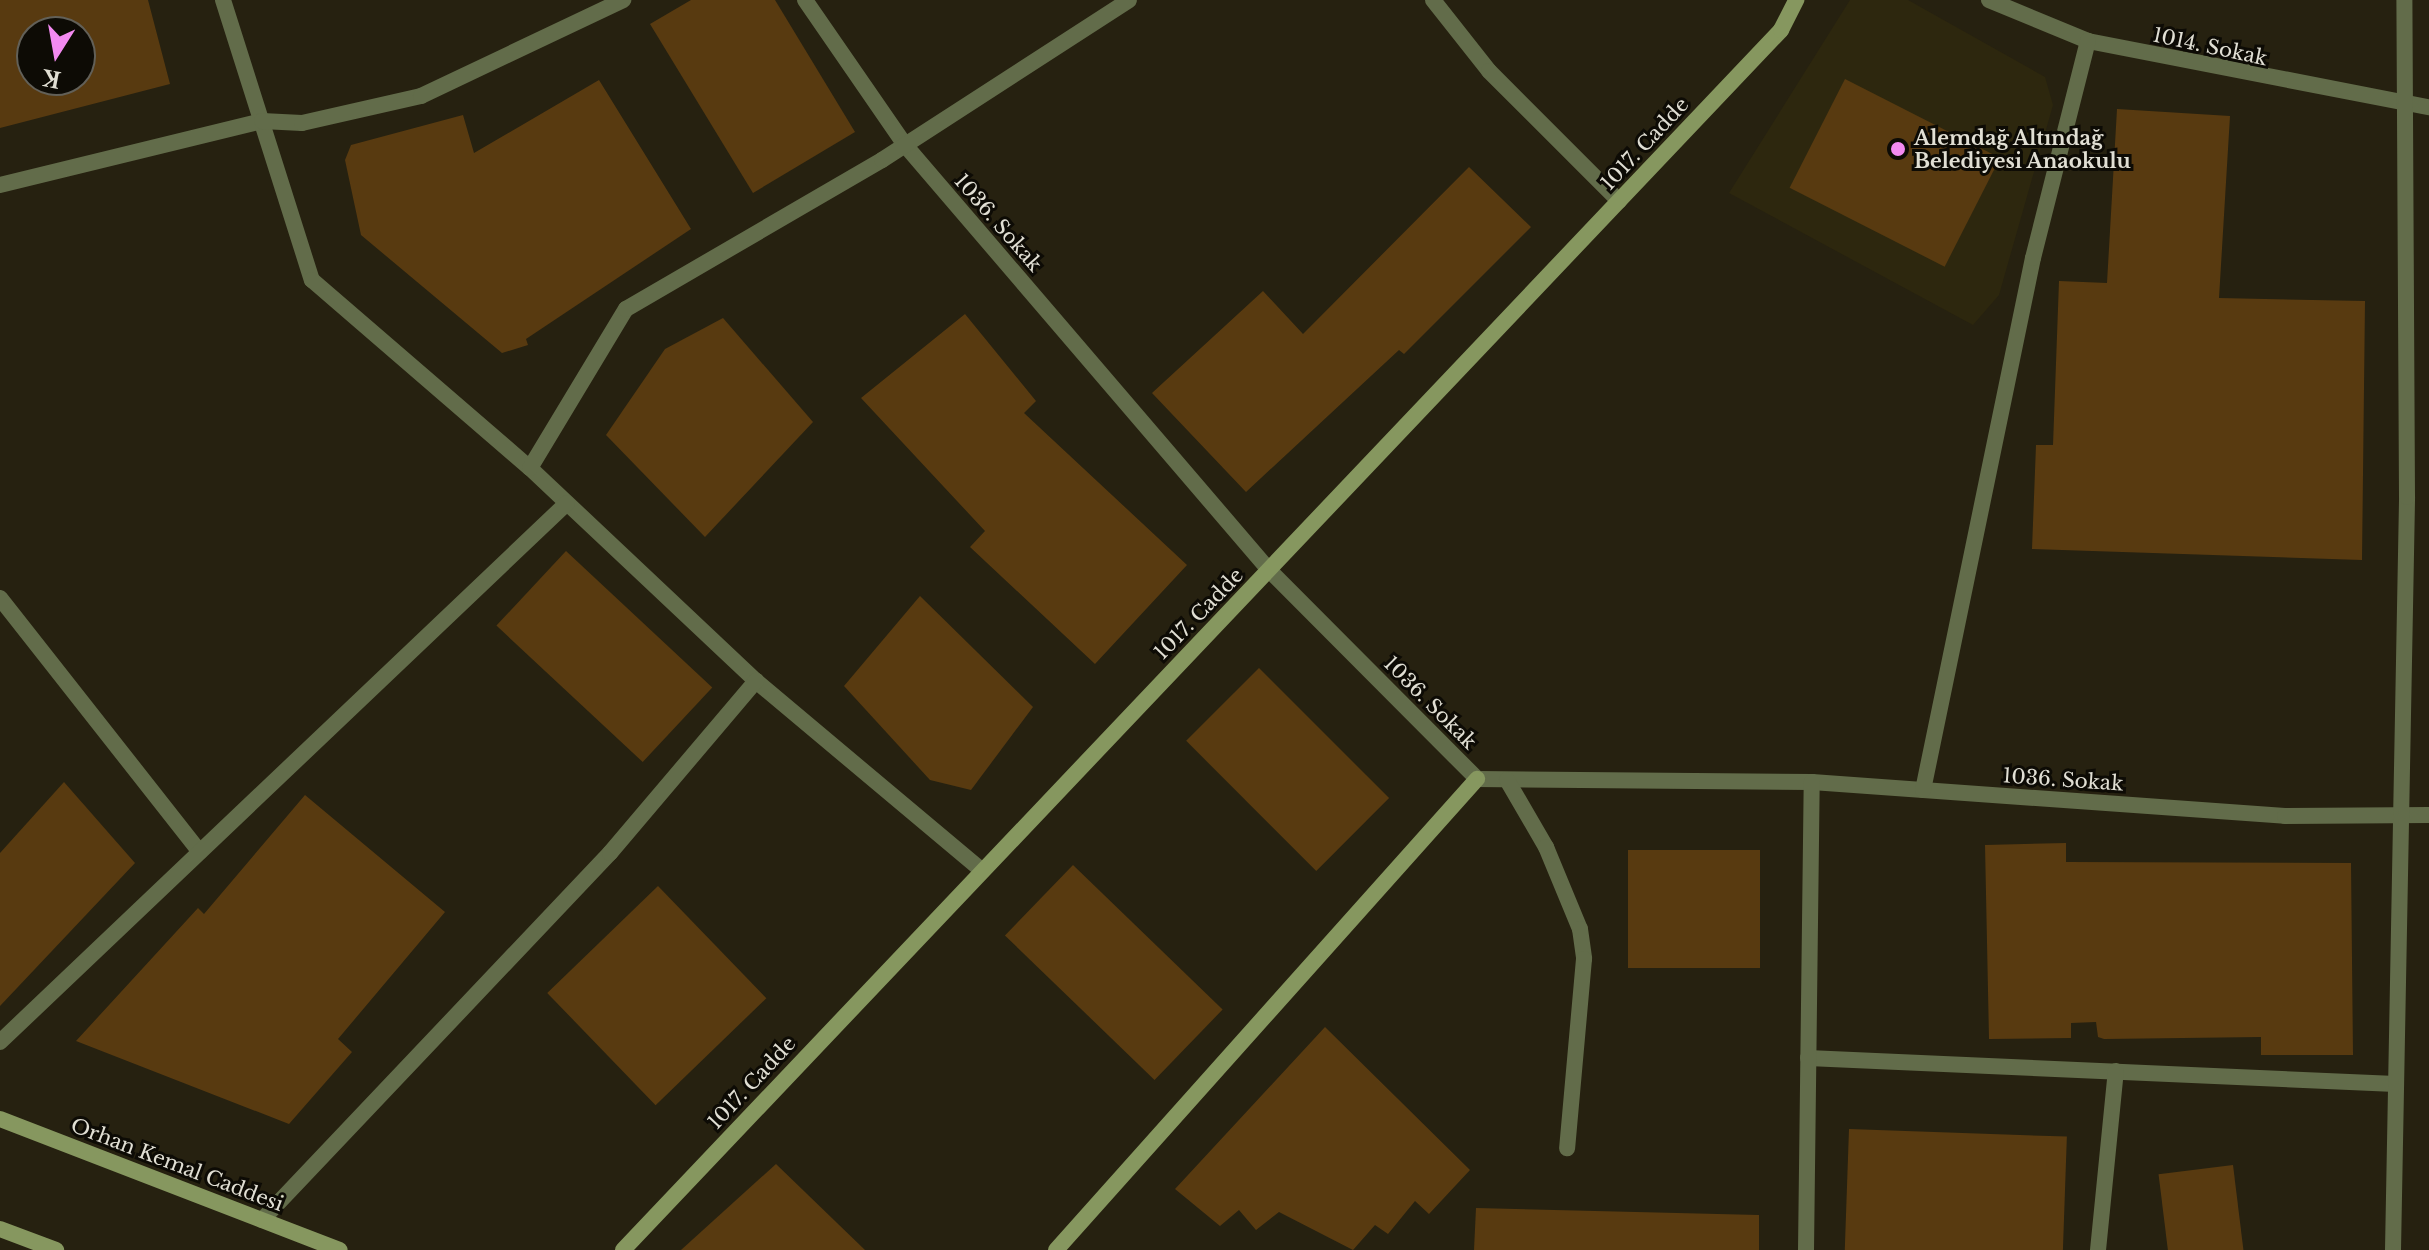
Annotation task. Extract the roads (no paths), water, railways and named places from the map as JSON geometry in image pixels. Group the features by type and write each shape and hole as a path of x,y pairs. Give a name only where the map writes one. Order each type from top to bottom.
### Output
{"street":[{"path":"223,0 312,280 530,468 756,681 980,869"},
{"path":"0,185 262,121 302,123 421,96 623,0"},
{"name":"1036. Sokak","path":"805,0 905,145 1269,570 1477,779 1812,782 2285,816 2429,815"},
{"path":"530,468 626,309 905,145 1129,0"},
{"path":"1433,0 1489,71 1619,201"},
{"name":"1017. Cadde","path":"623,1250 980,869 1269,570 1781,30 1796,0"},
{"name":"1014. Sokak","path":"1989,0 2088,41 2401,106 2429,107"},
{"path":"2393,1250 2407,497 2401,106 2404,0"},
{"path":"1923,790 2033,258 2088,41"},
{"path":"0,1042 567,503"},
{"path":"0,598 200,852"},
{"path":"262,1220 610,853 756,681"},
{"path":"1056,1250 1477,779"},
{"path":"1507,780 1546,847 1580,929 1584,959 1567,1148"},
{"path":"1806,1250 1812,782"},
{"path":"1808,1058 2395,1084"},
{"path":"2098,1250 2116,1071"},
{"name":"Orhan Kemal Caddesi","path":"0,1119 340,1250"},
{"path":"0,1229 56,1250"}],"place":[{"name":"Alemdağ Altındağ Belediyesi Anaokulu","path":"1898,149"}]}
